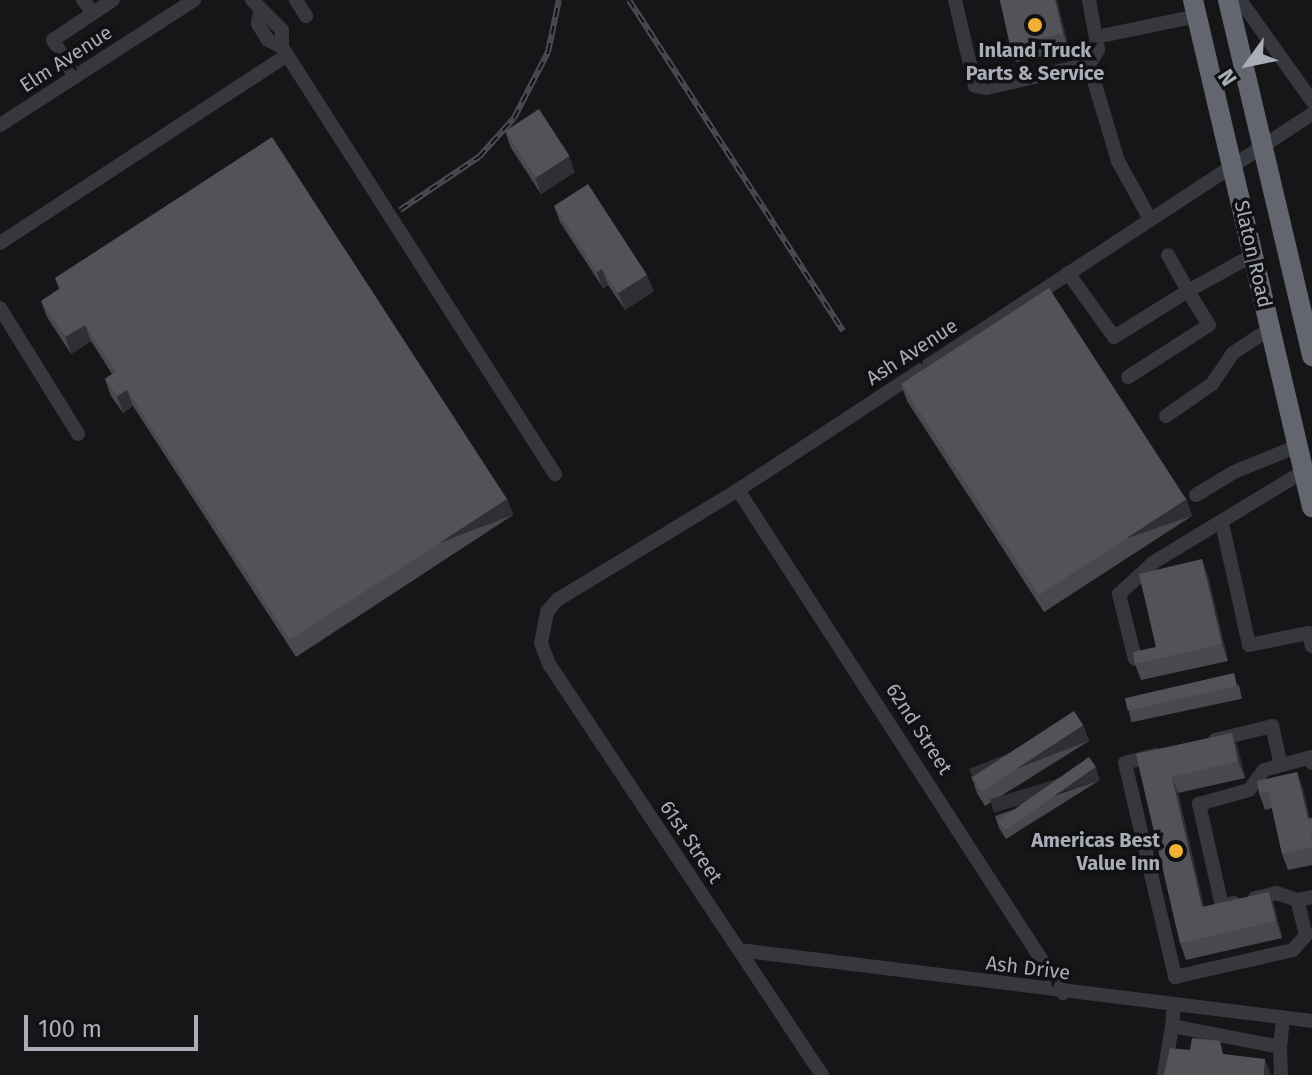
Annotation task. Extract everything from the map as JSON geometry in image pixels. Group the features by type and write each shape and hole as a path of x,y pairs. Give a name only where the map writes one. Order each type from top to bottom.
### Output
{"highway":[{"name":"Slaton Road","path":"1228,0 1312,356"},
{"name":"Slaton Road","path":"1195,8 1312,507"}],"street":[{"path":"83,0 93,13"},
{"path":"75,77 53,40 113,0"},
{"name":"Elm Avenue","path":"0,125 194,0"},
{"path":"296,0 306,16"},
{"path":"955,0 975,86 987,88 1089,64 1098,50 1089,0"},
{"path":"1240,0 1312,101"},
{"path":"258,4 258,24 268,40 284,51 555,474"},
{"path":"1096,37 1195,8"},
{"path":"0,243 284,51"},
{"path":"1089,64 1118,161 1150,219"},
{"name":"Ash Avenue","path":"541,626 557,600 738,490 1312,114"},
{"path":"1128,377 1209,325 1168,255"},
{"path":"1068,273 1114,337 1253,255"},
{"path":"0,308 78,434"},
{"path":"1166,416 1212,384 1233,353 1271,328"},
{"path":"1196,495 1234,472 1298,446"},
{"path":"1135,659 1119,594 1154,562 1304,471"},
{"name":"62nd Street","path":"738,490 1063,993"},
{"path":"1222,523 1249,645 1308,633 1312,646"},
{"name":"61st Street","path":"541,626 549,664 822,1075"},
{"path":"1199,744 1272,726 1281,765"},
{"path":"1169,752 1125,763 1175,977 1293,950 1306,935 1305,898 1276,893 1222,906 1199,804 1249,790 1264,770 1311,757 1312,763"},
{"name":"Ash Drive","path":"739,950 1063,993 1312,1021"},
{"path":"1164,1075 1177,1028 1174,1005"},
{"path":"1281,1075 1283,1017"},
{"path":"1177,1028 1280,1047"}],"building":[{"name":"Inland Truck Parts & Service","path":"1000,0 1055,0 1063,33 1010,45"},
{"path":"539,109 569,156 536,178 505,131"},
{"path":"272,137 507,499 290,640 127,390 117,396 105,379 116,372 85,325 65,337 41,301 61,288 55,278"},
{"path":"588,184 647,275 618,293 602,269 597,272 554,206"},
{"path":"1049,288 1186,499 1039,595 901,384"},
{"path":"1202,559 1222,644 1135,664 1133,652 1156,647 1139,574"},
{"path":"1234,673 1237,686 1128,711 1125,698"},
{"path":"1074,711 1083,725 981,792 972,777"},
{"name":"Americas Best Value Inn","path":"1232,733 1238,761 1172,777 1202,907 1269,892 1276,921 1180,943 1136,754"},
{"path":"1089,757 1096,767 1005,830 998,821"},
{"path":"1297,772 1308,819 1312,818 1312,847 1282,854 1268,791 1259,793 1257,781"},
{"path":"1192,1038 1220,1041 1223,1054 1265,1059 1264,1075 1164,1075 1170,1048 1190,1050"}],"railway":[{"path":"400,210 479,157 514,118 548,52 559,0"},
{"path":"629,0 843,331"}],"place":[{"name":"Inland Truck Parts & Service","path":"1035,25"},
{"name":"Americas Best Value Inn","path":"1176,851"}]}
